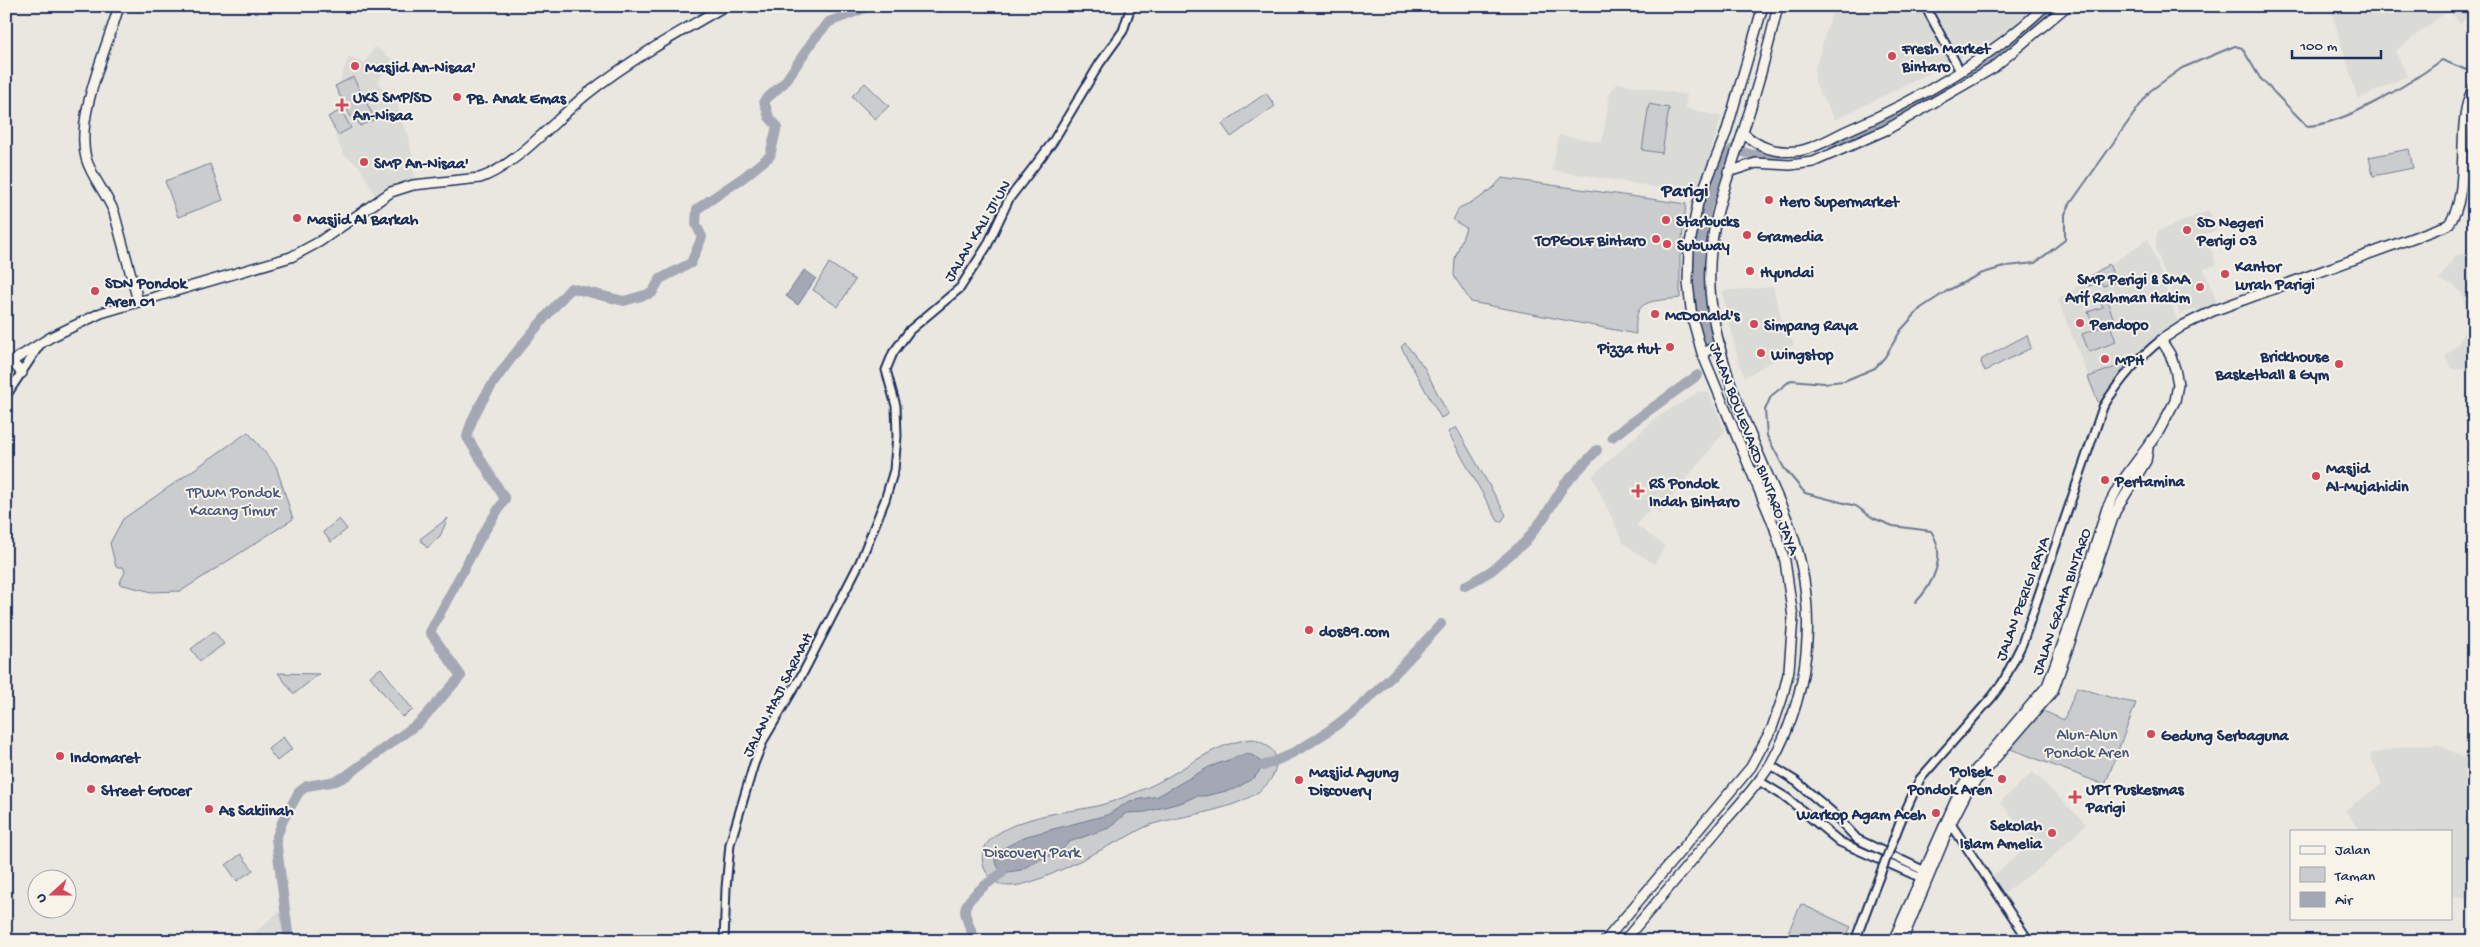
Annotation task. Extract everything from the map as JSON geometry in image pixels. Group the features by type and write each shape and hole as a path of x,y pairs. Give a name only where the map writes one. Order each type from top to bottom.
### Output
{"main road":[{"path":"118,6 85,114 84,143 87,162 114,212 138,300"},
{"path":"22,373 9,363 41,342 101,312 138,300 242,273 291,257 318,242 380,198 403,187 480,178 488,175 517,154 612,74 725,6"},
{"name":"JALAN BOULEVARD BINTARO JAYA","path":"1605,941 1744,776 1772,728 1786,684 1791,653 1793,617 1789,580 1774,526 1702,353 1690,300 1689,248 1700,196 1726,133 1763,6"},
{"name":"JALAN BOULEVARD BINTARO JAYA","path":"1624,941 1770,765 1792,717 1806,661 1808,636 1804,578 1792,532 1750,434 1720,345 1712,310 1710,259 1715,218 1728,172 1741,137 1778,6"},
{"path":"1741,137 1758,148 1799,150 1881,124 1990,52 2045,6"},
{"path":"1728,172 1755,162 1790,165 1813,162 1881,124 1993,68 2067,6"},
{"path":"1758,22 1764,29 1773,26"},
{"path":"1754,38 1763,37 1768,44"},
{"path":"2161,340 2199,317 2239,301 2380,252 2448,225 2453,219 2459,196 2464,120 2474,88"},
{"path":"1755,162 1758,148"},
{"name":"JALAN GRAHA BINTARO","path":"2170,333 2170,354"},
{"name":"JALAN GRAHA BINTARO","path":"1902,941 1949,820 1968,790 2053,691 2076,617 2115,512 2146,461 2148,449 2176,397 2177,377 2170,354 2161,340"},
{"path":"1702,353 1720,345"},
{"path":"1789,580 1796,582 1804,578"},
{"name":"JALAN GRAHA BINTARO","path":"1893,941 1926,876"}],"street":[{"name":"JALAN KALI JI'UN","path":"885,500 894,470 897,436 896,406 886,370 893,352 910,330 960,288 987,246 1009,199 1052,143 1100,64 1123,31 1131,6"},
{"path":"1925,6 1960,72"},
{"name":"JALAN PERIGI RAYA","path":"1855,941 1900,823 1920,779 2003,682 2022,644 2103,407 2130,368 2161,340"},
{"path":"6,396 41,342"},
{"name":"JALAN HAJI SARMAH","path":"724,941 730,844 754,764 764,738 804,671 860,562 885,500"},
{"path":"1770,765 1796,782 1825,806 1857,839 1926,876"},
{"path":"1758,781 1787,798 1840,842 1926,876"},
{"path":"1949,820 2029,941"}],"shaded area":[{"name":"Fresh Market Bintaro","path":"1834,6 2027,6 2032,12 1990,43 1835,120 1815,83 1815,69"},
{"path":"2330,6 2474,7 2460,24 2449,10 2395,51 2407,76 2358,99"},
{"path":"375,47 392,59 378,81 382,89 388,91 395,100 399,110 398,115 409,136 415,180 394,186 376,196 359,166 344,156 328,117 342,109 335,86 339,84 349,56 364,64"},
{"path":"1618,83 1687,95 1685,108 1721,117 1698,194 1552,170 1559,135 1602,142 1610,92"},
{"path":"2209,211 2218,229 2206,234 2216,265 2204,269 2218,305 2197,313 2195,309 2180,314 2156,250 2156,237 2158,231"},
{"path":"2148,239 2178,322 2155,337 2125,367 2099,404 2058,300"},
{"path":"2474,251 2474,370 2452,369 2445,357 2458,344 2465,329 2466,310 2462,294 2454,285 2439,280 2455,256"},
{"path":"1773,287 1783,325 1794,344 1777,358 1745,377 1739,363 1722,291"},
{"name":"RS Pondok Indah Bintaro","path":"1700,391 1709,393 1725,431 1659,513 1652,507 1636,525 1665,546 1654,564 1624,544 1592,476 1655,419"},
{"path":"2471,727 2474,727 2474,899 2452,895 2452,830 2360,830 2345,810 2382,784 2370,754 2409,746 2439,745 2464,758"},
{"name":"Sekolah Islam Amelia","path":"2033,772 2086,824 2045,864 2002,894 1990,878 2034,841 2000,802"},
{"path":"278,912 285,916 290,941 246,941"}],"green space":[{"path":"353,77 375,119 360,126 356,118 352,119 335,86"},
{"path":"865,83 889,106 875,119 852,96"},
{"path":"1266,93 1275,106 1231,137 1222,124"},
{"path":"1649,104 1669,108 1662,153 1642,150"},
{"path":"341,110 351,128 338,135 328,117"},
{"path":"2409,149 2413,168 2373,176 2369,157"},
{"path":"210,164 223,200 178,217 165,181"},
{"path":"1502,178 1686,204 1680,257 1680,298 1653,301 1641,307 1636,322 1636,334 1471,302 1454,276 1455,258 1466,228 1453,220 1459,208 1478,199 1494,187"},
{"path":"829,263 855,280 838,307 813,290"},
{"path":"2109,264 2116,282 2103,286 2101,282 2089,286 2086,279"},
{"path":"2105,295 2114,320 2094,328 2088,312 2103,307 2099,297"},
{"path":"2110,324 2116,342 2089,352 2082,334"},
{"path":"2027,335 2031,348 1985,371 1981,363 1982,359"},
{"path":"1405,343 1424,367 1448,414 1441,418 1401,347"},
{"path":"2122,365 2125,367 2099,404 2088,377"},
{"path":"1456,427 1506,515 1501,522 1498,521 1448,432"},
{"name":"TPWM Pondok Kacang Timur","path":"248,432 276,466 293,519 181,591 152,592 119,584 125,572 123,567 116,567 110,543 123,519"},
{"path":"448,518 440,536 427,548 420,539"},
{"path":"339,519 347,529 331,542 323,532"},
{"path":"214,631 224,644 200,661 191,649"},
{"path":"381,668 413,710 402,717 370,676"},
{"path":"278,673 319,674 294,694"},
{"name":"Alun-Alun Pondok Aren","path":"2077,687 2119,700 2136,703 2105,785 2008,748 2041,710 2064,720"},
{"path":"283,737 292,749 277,761 268,749"},
{"name":"Discovery Park","path":"1253,739 1266,745 1273,751 1276,764 1271,779 1259,791 1243,800 1204,813 1150,825 1068,867 1021,885 1009,886 997,883 985,870 982,858 986,845 992,838 1008,828 1042,816 1112,802 1157,783 1210,752 1238,741"},
{"path":"241,854 253,870 237,881 226,865"},
{"path":"1801,904 1851,927 1844,941 1784,941"}],"water":[{"path":"804,270 816,278 798,305 786,296"},
{"path":"1245,754 1256,757 1263,766 1255,777 1235,789 1205,796 1196,796 1183,802 1146,812 1126,813 1109,828 1069,842 1059,853 1036,861 1021,870 1002,873 995,862 995,857 1002,849 1027,836 1107,815 1130,801 1158,796 1209,767"}],"waterway":[{"path":"289,941 276,839 283,820 299,792 307,786 336,781 346,776 420,722 461,676 430,632 482,535 505,499 467,437 482,400 511,359 571,288 624,301 652,293 660,279 691,263 702,237 696,224 697,209 744,177 770,156 777,126 769,117 764,101 785,82 814,39 829,22 870,6"},
{"path":"1830,143 1898,115 1970,74 2057,6"},
{"path":"1915,603 1928,587 1936,569 1938,550 1936,540 1931,531 1893,526 1873,518 1856,506 1805,493 1784,468 1767,436 1765,410 1771,396 1791,380 1824,383 1844,381 1875,368 1885,357 1901,330 1921,308 1947,291 1980,274 2007,266 2035,263 2065,240 2065,214 2070,204 2150,91 2182,68 2235,46 2242,48 2260,78 2307,126 2323,124 2358,111 2395,91 2442,60 2474,73"},
{"path":"1709,349 1701,309 1699,270 1702,230 1716,179 1733,149 1753,155 1785,153"},
{"path":"1612,437 1698,375"},
{"path":"1465,586 1491,571 1525,542 1545,516 1564,485 1597,450"},
{"path":"1263,766 1289,754 1338,724 1381,687 1441,624"},
{"path":"976,941 969,926 965,911 966,906 979,890 1002,873"}],"place":[{"name":"Fresh Market Bintaro","path":"1892,56"},
{"name":"Masjid An-Nisaa'","path":"355,66"},
{"name":"PB. Anak Emas","path":"457,97"},
{"name":"UKS SMP/SD An-Nisaa","path":"342,105"},
{"name":"SMP An-Nisaa'","path":"364,162"},
{"name":"Hero Supermarket","path":"1769,200"},
{"name":"Masjid Al Barkah","path":"297,218"},
{"name":"Starbucks","path":"1666,220"},
{"name":"SD Negeri Perigi 03","path":"2187,230"},
{"name":"Gramedia","path":"1747,235"},
{"name":"TOPGOLF Bintaro","path":"1656,239"},
{"name":"Subway","path":"1667,244"},
{"name":"Hyundai","path":"1750,271"},
{"name":"Kantor Lurah Parigi","path":"2225,274"},
{"name":"SMP Perigi & SMA Arif Rahman Hakim","path":"2200,287"},
{"name":"SDN Pondok Aren 01","path":"95,291"},
{"name":"McDonald's","path":"1655,314"},
{"name":"Pendopo","path":"2080,323"},
{"name":"Simpang Raya","path":"1754,324"},
{"name":"Pizza Hut","path":"1670,347"},
{"name":"Wingstop","path":"1761,353"},
{"name":"MPH","path":"2105,359"},
{"name":"Brickhouse Basketball & Gym","path":"2339,364"},
{"name":"Masjid Al-Mujahidin","path":"2316,476"},
{"name":"Pertamina","path":"2105,480"},
{"name":"RS Pondok Indah Bintaro","path":"1638,491"},
{"name":"dos89.com","path":"1309,630"},
{"name":"Gedung Serbaguna","path":"2151,734"},
{"name":"Indomaret","path":"60,756"},
{"name":"Polsek Pondok Aren","path":"2002,779"},
{"name":"Masjid Agung Discovery","path":"1299,780"},
{"name":"Street Grocer","path":"91,789"},
{"name":"UPT Puskesmas Parigi","path":"2075,797"},
{"name":"As Sakiinah","path":"209,809"},
{"name":"Warkop Agam Aceh","path":"1936,813"},
{"name":"Sekolah Islam Amelia","path":"2052,833"}],"district":[{"name":"Parigi","path":"1685,189"}]}
